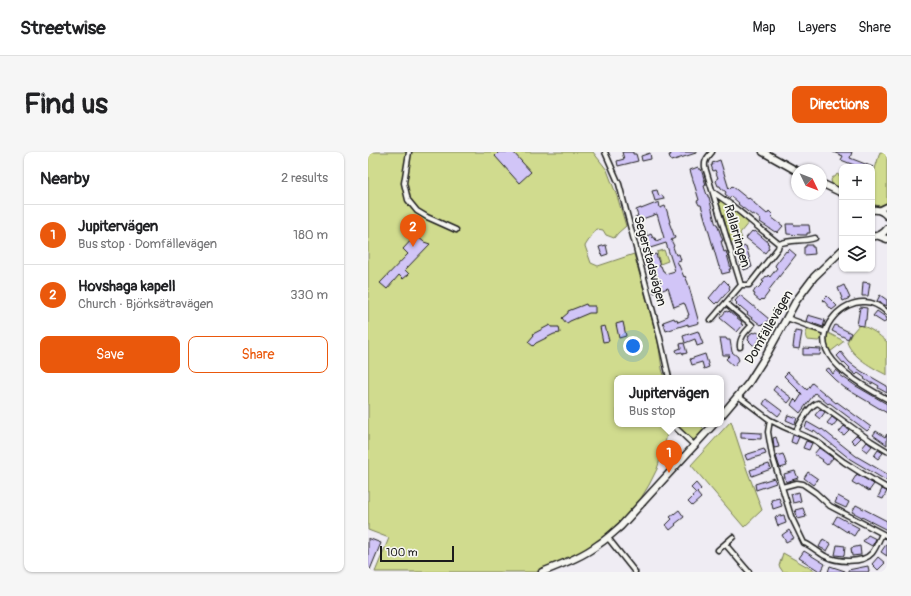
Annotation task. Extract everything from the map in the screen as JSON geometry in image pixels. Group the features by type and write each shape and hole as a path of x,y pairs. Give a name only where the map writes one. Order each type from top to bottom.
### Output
{"street":[{"path":"409,152 404,183 408,200 417,211 456,230"},
{"name":"Segerstadsvägen","path":"605,152 619,184 668,375"},
{"name":"Rallarringen","path":"712,152 706,159 705,165 740,285"},
{"path":"763,152 791,168"},
{"path":"827,186 839,193"},
{"name":"Rallarringen","path":"713,192 736,208 779,244 778,248 749,285 740,285"},
{"path":"875,209 887,206"},
{"path":"875,209 883,212 887,216"},
{"path":"875,236 887,229"},
{"path":"875,236 887,240"},
{"path":"779,244 785,241 815,238"},
{"name":"Domfällevägen","path":"724,412 748,384 758,369 796,301 814,277 839,253"},
{"name":"Rallarringen","path":"711,320 740,285"},
{"path":"887,312 870,302 864,301 853,303 844,307 833,318 825,332 826,349 835,363 851,378 887,399"},
{"path":"726,303 752,325 741,338 739,343 740,347"},
{"path":"787,318 825,332"},
{"path":"738,396 770,420 816,440 844,462 887,488"},
{"path":"796,432 813,404 818,403 887,451"},
{"path":"770,420 768,432 772,455 791,516 804,543 829,558 836,560 843,561 862,559 868,557 872,553 882,534"},
{"path":"675,427 695,446"},
{"path":"542,572 580,556 608,538 621,526 711,427"},
{"path":"782,486 797,483 803,484 816,493 830,506 887,536"},
{"path":"718,550 733,537"},
{"path":"608,538 636,572"},
{"path":"725,544 749,572"}],"green space":[{"path":"368,152 593,152 607,170 626,226 614,238 606,235 603,230 597,229 585,246 591,263 598,266 634,254 658,341 664,375 614,375 614,427 669,427 657,469 649,485 641,498 610,532 584,550 536,572 375,572 389,538 368,530"},
{"path":"880,152 887,152 887,203 879,206 875,205 875,169"},
{"path":"837,174 839,175 839,188 832,184 831,180"},
{"path":"720,201 749,222 740,233 742,239 731,243 719,203"},
{"path":"664,250 668,261 660,264 657,252"},
{"path":"859,325 874,332 887,342 887,375 864,362 849,347 847,342"},
{"path":"808,330 820,333 822,339 818,341 807,340 806,332"},
{"path":"828,333 842,340 843,342 830,352 827,343"},
{"path":"731,421 762,510 744,527 691,465"},
{"path":"679,427 702,427 705,430 696,440 687,436"},
{"path":"783,553 817,572 783,572 779,566"}],"building":[{"path":"499,152 513,152 531,172 519,183 495,156"},
{"path":"622,152 633,152 633,154 636,154 638,161 618,166 617,161 624,159"},
{"path":"670,152 696,153 671,161 669,155 671,155"},
{"path":"833,152 852,152 850,158 865,164 851,164 841,160 843,156"},
{"path":"650,153 651,159 642,161 641,156"},
{"path":"720,160 729,189 732,186 754,202 767,214 769,211 773,215 771,217 783,226 777,233 760,222 761,220 738,204 739,203 731,196 730,198 725,194 726,192 720,186 718,186 716,181 718,178 711,165 713,165 712,163"},
{"path":"698,167 701,169 706,185 704,186 709,197 715,222 723,241 721,241 724,252 726,251 731,269 729,269 730,272 722,274 701,205 699,205 697,201 699,200 690,170"},
{"path":"657,190 659,196 662,195 664,199 655,201 652,191"},
{"path":"659,202 660,208 665,206 667,211 669,222 675,238 671,240 674,246 673,247 676,255 679,254 681,260 677,261 688,283 699,323 688,326 688,324 666,331 663,322 674,318 675,320 677,319 678,322 688,318 689,315 684,303 674,307 668,288 654,293 653,288 655,287 646,258 656,254 660,266 665,274 675,271 666,243 644,250 639,233 646,231 647,236 651,234 656,241 664,238 657,214 636,221 635,217 638,216 636,210"},
{"path":"786,224 809,225 810,233 807,233 807,235 787,234"},
{"path":"752,231 755,231 768,242 769,248 765,253 746,238"},
{"path":"414,237 416,239 418,237 424,242 430,244 405,270 409,274 403,279 399,275 387,289 380,283 408,254 403,249"},
{"path":"606,245 608,254 602,256 599,247"},
{"path":"806,245 812,245 812,247 814,247 815,254 804,255 804,247 806,247"},
{"path":"746,246 752,267 744,270 740,262 742,262 738,248"},
{"path":"789,249 796,255 768,291 769,292 763,300 762,299 760,301 754,296 755,294 753,293 756,288 757,289 764,282 762,281 766,276 767,277 768,275 770,277 777,268 775,266 776,264"},
{"path":"724,280 730,286 730,289 718,303 717,302 715,304 709,298"},
{"path":"863,282 870,283 868,296 862,296"},
{"path":"844,285 850,298 843,301 838,288"},
{"path":"740,295 769,319 763,325 752,318 736,304 737,303 735,301"},
{"path":"880,295 887,300 887,306 877,301"},
{"path":"827,296 837,306 832,310 823,300"},
{"path":"586,304 587,306 595,306 595,313 589,313 567,323 562,318 568,313 568,311"},
{"path":"860,307 867,308 864,326 857,325"},
{"path":"726,311 729,311 742,322 741,324 743,325 737,332 720,318"},
{"path":"877,311 887,318 884,323 873,316"},
{"path":"808,315 825,320 823,327 806,321"},
{"path":"623,322 626,336 619,338 616,324"},
{"path":"550,325 551,327 559,327 560,333 554,334 533,346 528,342 534,335 533,334"},
{"path":"835,325 851,333 848,339 832,331"},
{"path":"605,326 609,341 603,342 600,327"},
{"path":"698,331 703,344 697,346 695,339 685,343 683,336"},
{"path":"795,331 802,332 799,349 793,348"},
{"path":"753,332 757,332 761,335 759,337 761,338 754,346 748,340 748,337"},
{"path":"720,338 730,340 732,352 738,357 739,360 734,366 726,359 730,355 723,355"},
{"path":"684,343 687,353 677,353 676,350 681,348 680,344"},
{"path":"803,348 821,349 820,355 803,355"},
{"path":"841,352 849,362 861,371 887,386 887,393 878,388 879,386 872,382 872,384 858,373 856,375 849,369 850,368 837,356"},
{"path":"705,354 709,367 704,369 702,362 692,365 690,359"},
{"path":"829,368 833,374 836,370 841,374 840,375 856,386 887,404 887,413 845,388 825,370"},
{"path":"788,372 807,390 812,383 836,403 837,402 871,427 867,431 831,404 828,404 815,393 800,413 791,405 794,399 797,402 802,394 784,376"},
{"path":"776,386 792,398 788,403 773,390"},
{"path":"766,399 782,411 778,416 763,404"},
{"path":"820,409 825,412 820,419 815,415"},
{"path":"788,415 797,418 795,424 786,420"},
{"path":"832,417 837,421 832,427 827,423"},
{"path":"807,422 821,430 822,429 856,456 887,474 887,481 850,459 814,430 813,432 805,428"},
{"path":"844,426 849,430 844,435 839,432"},
{"path":"876,431 885,437 887,434 887,445 873,435"},
{"path":"741,432 761,433 761,439 741,438"},
{"path":"793,435 799,437 796,444 791,442"},
{"path":"856,435 861,438 855,444 851,440"},
{"path":"776,437 779,447 774,448 773,438"},
{"path":"806,441 812,443 809,450 803,448"},
{"path":"867,442 872,446 867,452 862,448"},
{"path":"819,448 833,458 827,465 822,461 823,460 814,454"},
{"path":"764,449 766,454 747,460 745,455"},
{"path":"878,450 883,453 878,459 874,456"},
{"path":"783,454 787,466 780,468 776,456"},
{"path":"769,464 771,469 752,476 750,470"},
{"path":"795,471 798,478 786,482 784,474"},
{"path":"808,472 818,479 813,485 804,478"},
{"path":"857,474 874,484 869,491 852,482"},
{"path":"774,478 776,483 756,490 755,484"},
{"path":"696,483 701,489 697,493 701,498 692,506 688,502 696,493 691,488"},
{"path":"882,489 887,491 883,499 878,497"},
{"path":"799,492 801,501 793,503 791,494"},
{"path":"838,496 849,502 846,508 835,503"},
{"path":"779,498 782,506 773,509 771,500"},
{"path":"856,505 887,521 887,530 852,512"},
{"path":"803,508 806,517 798,519 795,510"},
{"path":"679,510 684,517 670,530 666,525 672,519 670,517"},
{"path":"784,515 786,523 778,526 775,517"},
{"path":"837,516 859,528 854,536 848,532 848,530 847,532 833,523"},
{"path":"789,530 794,538 786,542 782,535"},
{"path":"868,535 876,539 872,546 863,541"},
{"path":"368,538 381,543 369,572 368,572"},
{"path":"823,539 831,544 827,551 819,547"},
{"path":"887,543 887,556 881,552"},
{"path":"837,545 845,546 844,556 835,555"},
{"path":"860,546 861,555 852,556 851,548"},
{"path":"804,551 825,564 821,572 799,558"},
{"path":"878,557 885,563 878,570 872,564"},
{"path":"830,566 845,571 845,572 828,572"},
{"path":"868,566 869,572 848,572 848,570"}],"place":[{"name":"Hovshaga kapell","path":"413,247"},
{"name":"Jupitervägen","path":"669,473"}]}
